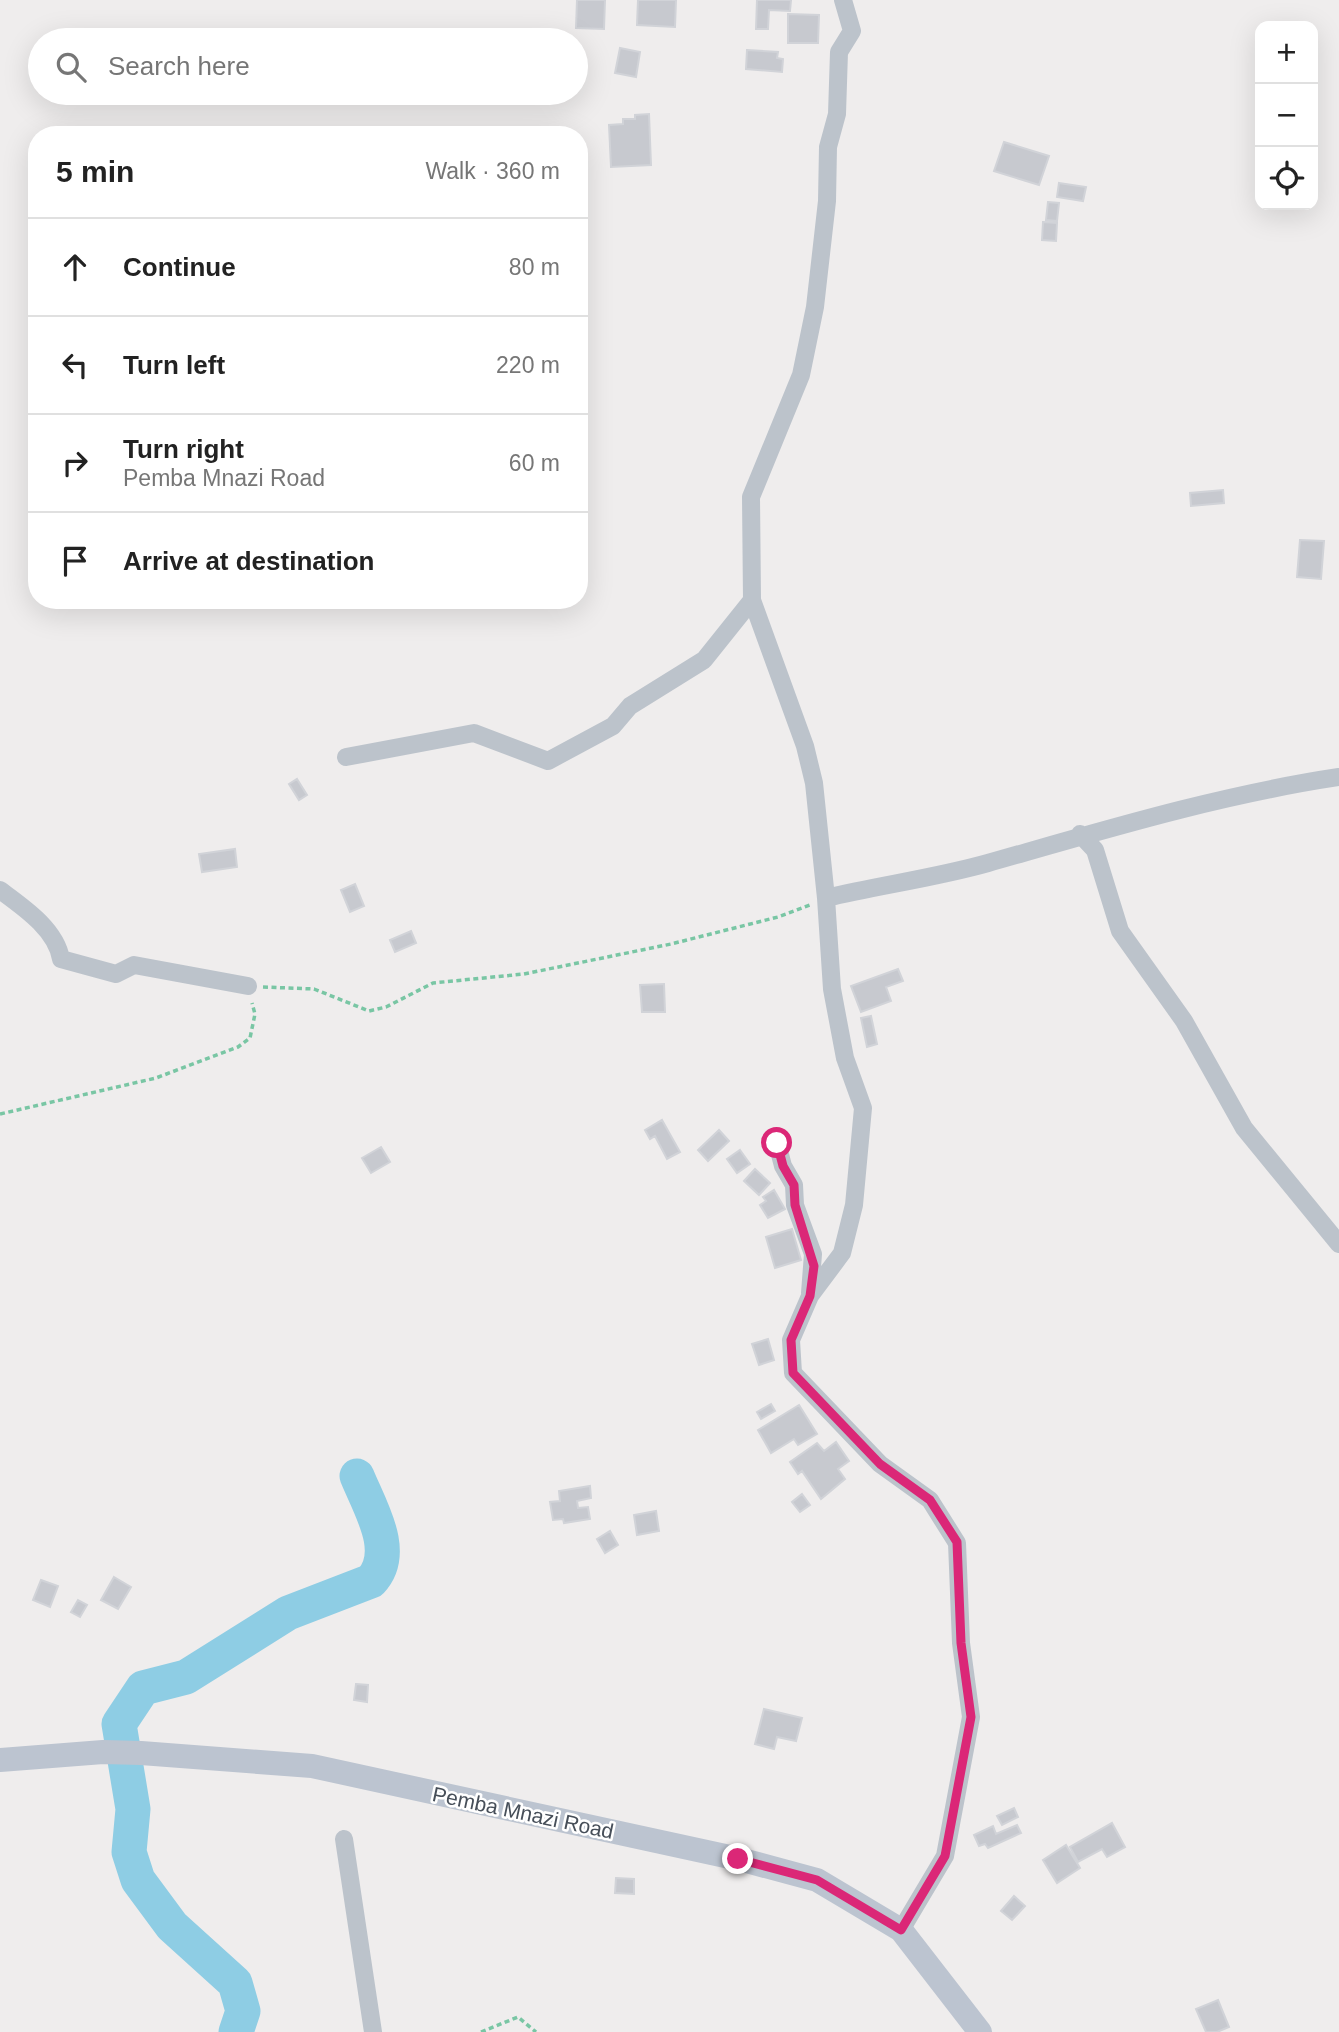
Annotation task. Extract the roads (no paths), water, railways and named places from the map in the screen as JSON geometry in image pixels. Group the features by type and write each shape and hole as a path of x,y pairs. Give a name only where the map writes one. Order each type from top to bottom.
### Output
{"main road":[{"name":"Pemba Mnazi Road","path":"0,1760 103,1752 312,1766 738,1859 817,1880 901,1930 980,2032"}],"street":[{"path":"843,0 852,31 839,52 837,114 828,146 827,201 815,307 801,374 751,497 752,600 805,746 814,783 827,898 832,989 845,1058 863,1108 854,1205 842,1253 810,1296 791,1340 793,1373 880,1464 930,1500 957,1542 961,1643 971,1717 945,1856 901,1930"},
{"path":"346,757 474,733 548,761 613,726 629,706 704,660 752,600"},
{"path":"827,898 985,864 1080,834 1260,789 1339,778"},
{"path":"1080,834 1095,850 1120,931 1184,1021 1244,1128 1339,1244"},
{"path":"0,890 31,912 60,948 61,959 116,974 134,965 248,986"},
{"path":"777,1143 783,1166 794,1185 795,1205 813,1254 810,1296"},
{"path":"344,1839 373,2032"}],"waterway":[{"path":"236,2032 243,2011 235,1983 172,1926 138,1880 129,1852 133,1809 119,1724 143,1688 186,1677 288,1613 371,1581 379,1569 382,1543 357,1476"}]}
